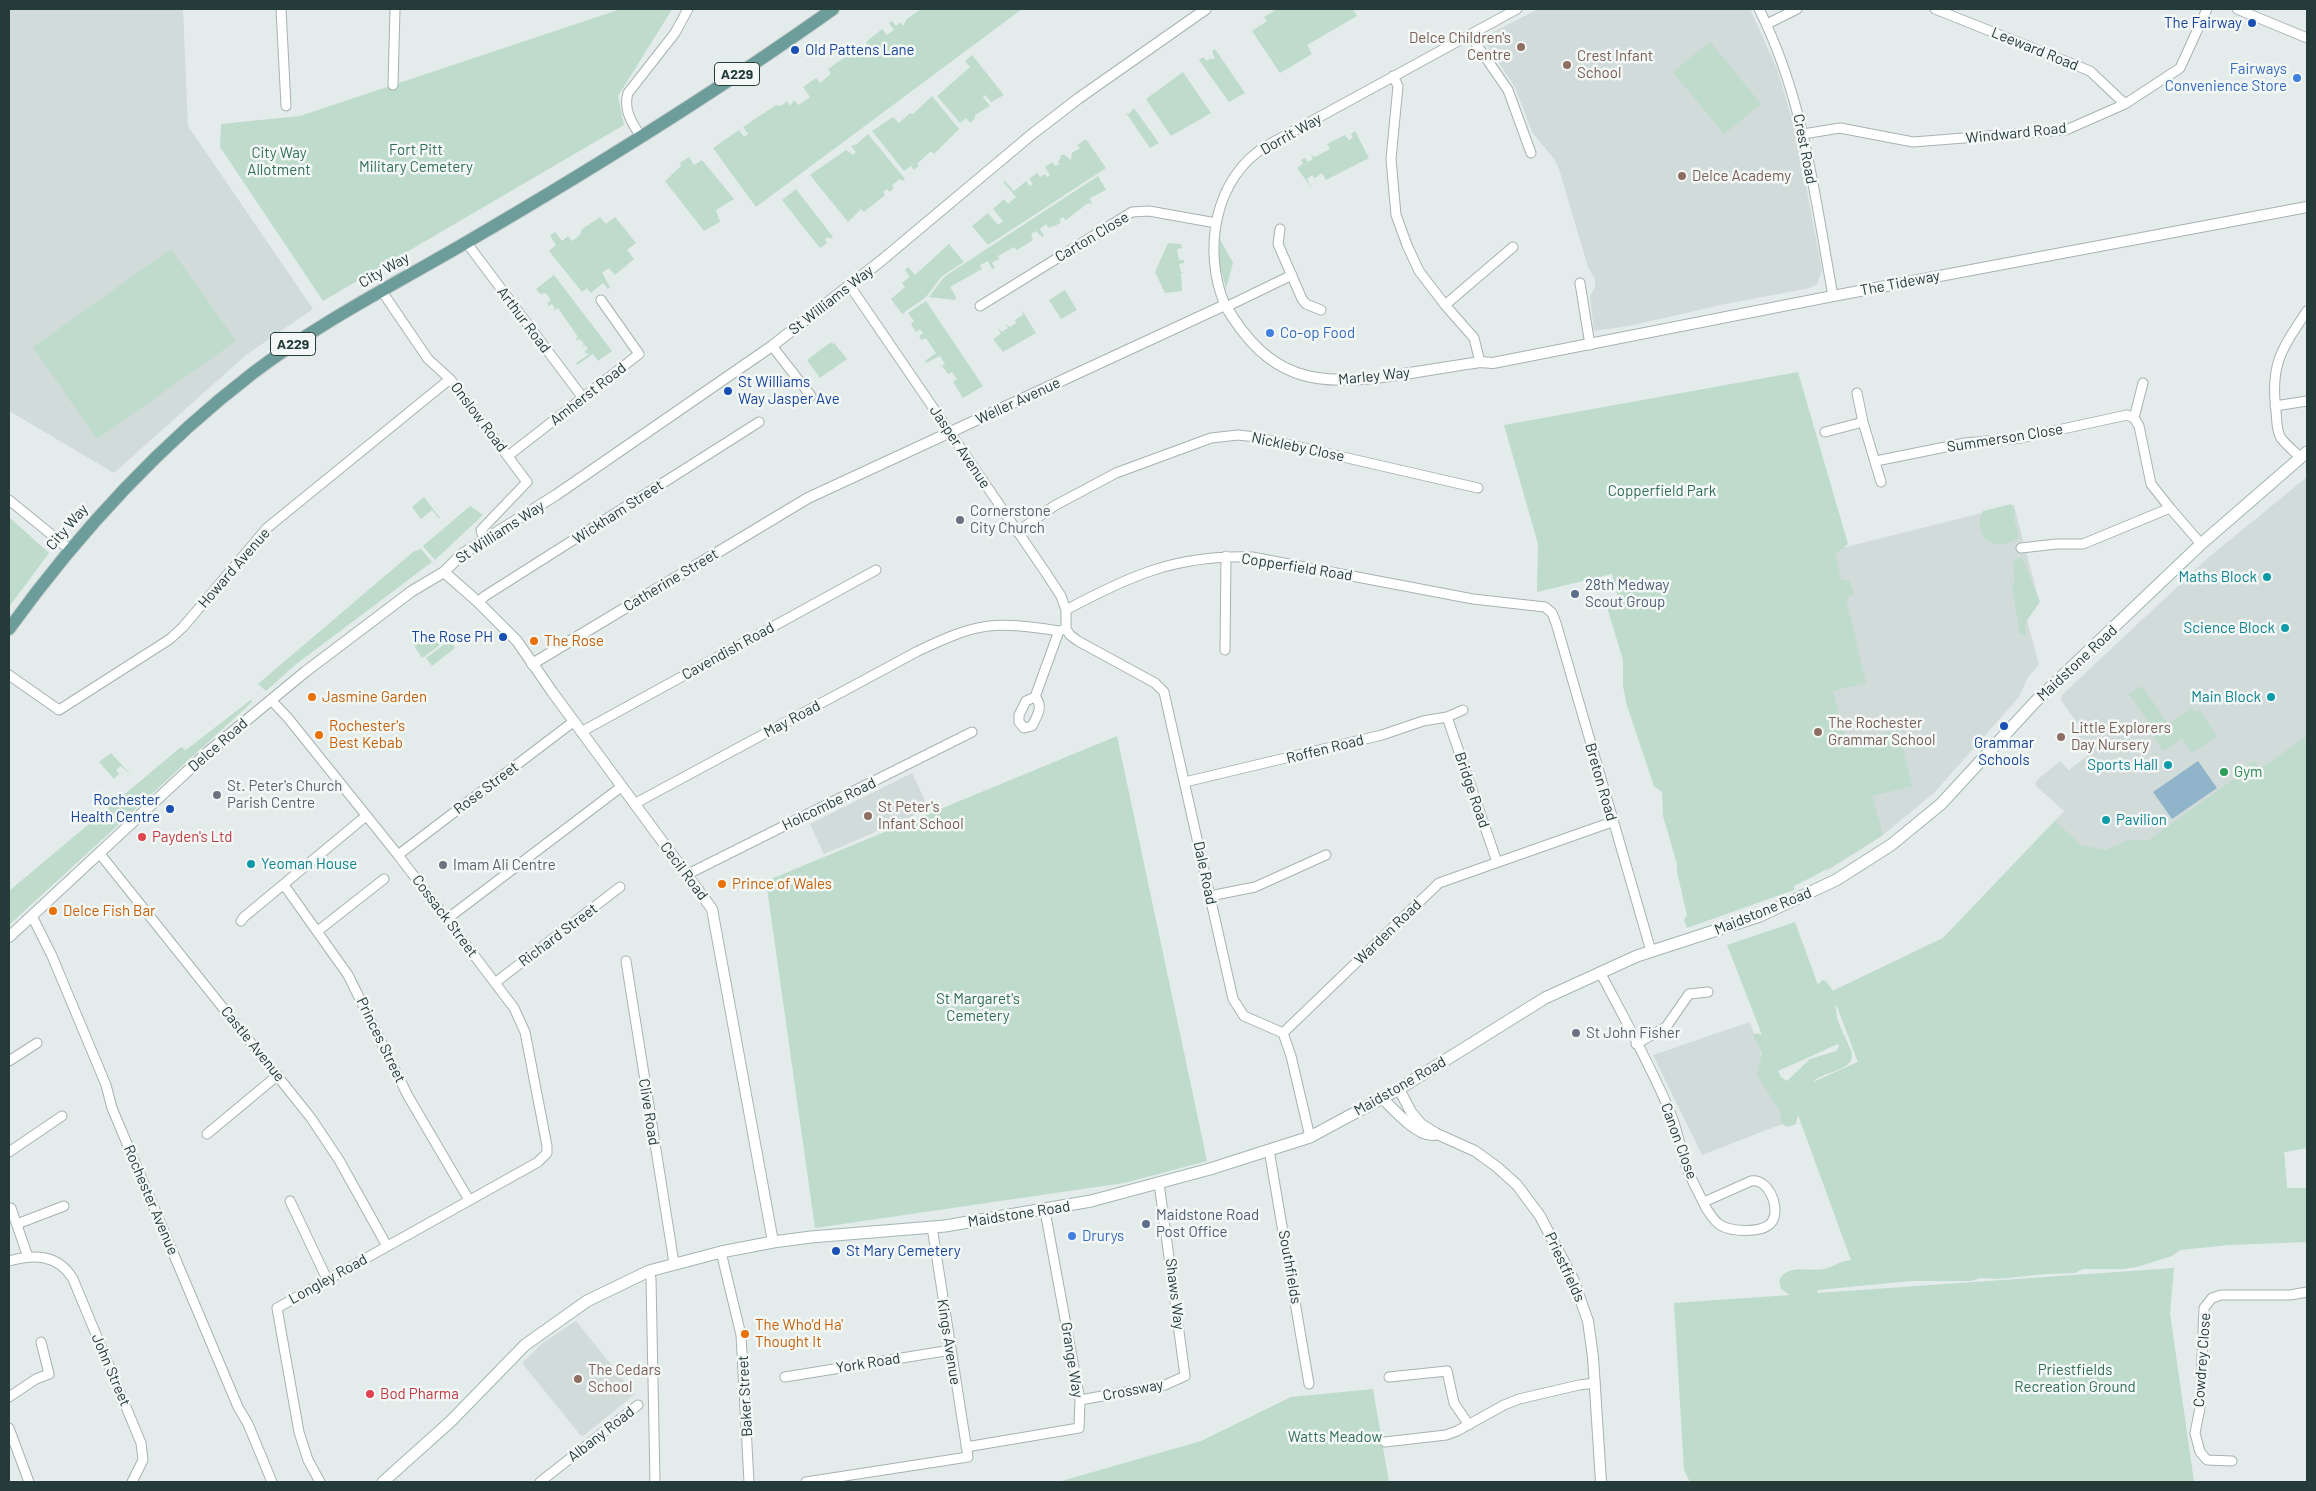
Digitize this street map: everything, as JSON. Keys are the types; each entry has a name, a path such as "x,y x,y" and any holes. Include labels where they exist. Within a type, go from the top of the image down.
{"main road":[{"name":"City Way","path":"9,629 69,549 140,472 221,398 282,352 381,290 466,242 641,137 833,9"},
{"name":"Maidstone Road","path":"384,1482 451,1421 525,1345 587,1301 648,1271 721,1252 811,1236 932,1227 1091,1202 1310,1138 1400,1090 1545,998 1651,951 1760,916 1829,883 1891,844 1954,792 2029,708 2201,544 2304,455"}],"street":[{"path":"281,9 286,106"},
{"path":"393,85 395,9"},
{"path":"641,137 628,114 626,100 628,93 675,33 688,9"},
{"name":"St Williams Way","path":"444,572 455,560 556,495 772,346 850,286 1044,125 1206,9"},
{"name":"Dorrit Way","path":"1225,306 1213,259 1216,222 1222,202 1234,179 1259,152 1517,9"},
{"name":"Crest Road","path":"1759,9 1767,24 1794,97 1803,134 1833,296"},
{"path":"1767,24 1798,9"},
{"name":"Leeward Road","path":"1935,9 2090,71 2125,104"},
{"name":"Windward Road","path":"1803,134 1840,128 1913,142 2066,130 2125,104 2180,68 2207,9"},
{"path":"2237,9 2307,38"},
{"path":"1470,35 1508,90 1531,153"},
{"path":"1394,76 1398,86 1392,145 1394,207 1414,262 1445,305 1474,338 1480,362"},
{"name":"The Tideway","path":"1493,363 1833,296 2307,207"},
{"name":"Carton Close","path":"980,306 1132,212 1149,211 1216,222"},
{"path":"1280,229 1278,244 1304,302 1321,310"},
{"name":"Arthur Road","path":"466,242 583,398"},
{"path":"1445,305 1513,247"},
{"path":"1225,306 1292,275"},
{"path":"1580,283 1590,345"},
{"name":"Jasper Avenue","path":"850,286 1061,596 1066,610"},
{"name":"Onslow Road","path":"381,290 428,359 450,378 527,482 482,528 480,534 484,541"},
{"name":"Amherst Road","path":"508,456 639,354 601,300"},
{"name":"Marley Way","path":"1225,306 1242,331 1267,357 1280,366 1310,378 1357,381 1480,362 1493,363"},
{"name":"Weller Avenue","path":"811,496 1225,306"},
{"path":"2304,455 2282,439 2278,432 2275,406 2275,370 2280,354 2307,311"},
{"path":"772,346 811,396"},
{"name":"Howard Avenue","path":"9,675 59,710 170,639 183,627 243,554 268,528 450,378"},
{"path":"2143,383 2134,418 2139,426 2151,484 2201,544"},
{"path":"1857,393 1870,452 1876,461 1881,482"},
{"path":"2275,406 2307,401"},
{"name":"Summerson Close","path":"1876,461 1965,443 2021,438 2127,415 2134,418"},
{"name":"Wickham Street","path":"478,602 484,596 759,422"},
{"path":"1825,432 1863,422"},
{"name":"Nickleby Close","path":"1017,532 1054,506 1116,472 1211,438 1238,435 1478,488"},
{"name":"Catherine Street","path":"532,664 811,496"},
{"path":"9,500 69,549"},
{"path":"2021,548 2056,544 2083,544 2170,508"},
{"path":"1225,650 1226,556"},
{"name":"Copperfield Road","path":"1066,610 1143,572 1194,559 1226,556 1252,557 1472,599 1540,606 1552,613"},
{"name":"Cavendish Road","path":"581,732 876,570"},
{"name":"Cecil Road","path":"444,572 515,638 573,722 708,903 715,920 773,1242"},
{"name":"Delce Road","path":"9,937 208,752 271,700 398,601 444,572"},
{"path":"1035,697 1063,630 1066,610"},
{"name":"Breton Road","path":"1552,613 1651,951"},
{"name":"May Road","path":"634,804 918,651 951,636 974,627 1000,624 1063,630"},
{"name":"Dale Road","path":"1063,630 1078,641 1160,686 1166,698 1234,1003 1246,1018 1283,1033"},
{"name":"Cossack Street","path":"271,700 288,718 398,855 514,1008 524,1029 547,1146 546,1155 538,1162"},
{"name":"Roffen Road","path":"1185,782 1375,736 1423,721 1447,717 1463,710"},
{"name":"Bridge Road","path":"1447,717 1498,862"},
{"name":"Rose Street","path":"398,855 573,722"},
{"name":"Holcombe Road","path":"686,875 972,732"},
{"path":"447,919 621,787"},
{"path":"241,921 366,816"},
{"name":"Warden Road","path":"1283,1033 1439,883 1612,822"},
{"name":"Castle Avenue","path":"100,854 278,1075 332,1148 387,1246"},
{"path":"1210,896 1255,887 1326,855"},
{"path":"319,930 384,879"},
{"name":"Princes Street","path":"284,885 319,930 348,975 408,1096 468,1200"},
{"name":"Richard Street","path":"496,982 620,887"},
{"name":"Rochester Avenue","path":"32,916 52,956 106,1086 113,1110 238,1407 248,1424 272,1482"},
{"name":"Clive Road","path":"626,961 674,1264"},
{"name":"Canon Close","path":"1600,972 1670,1112 1686,1165 1704,1202 1716,1222 1727,1228 1762,1229 1770,1225 1774,1218 1774,1207 1768,1189 1764,1183 1757,1180 1704,1202"},
{"path":"1636,1044 1664,1028 1690,994 1708,992"},
{"path":"1283,1033 1291,1056 1310,1138"},
{"path":"9,1061 37,1044"},
{"path":"207,1134 278,1075"},
{"name":"Priestfields","path":"1400,1090 1416,1119 1438,1134 1465,1145 1493,1163 1513,1181 1534,1206 1581,1296 1588,1321 1595,1383 1601,1482"},
{"name":"Priestfields","path":"1383,1099 1416,1129 1430,1136 1438,1134"},
{"path":"9,1152 62,1116"},
{"name":"Southfields","path":"1269,1150 1309,1384"},
{"name":"Longley Road","path":"320,1482 308,1460 299,1432 277,1308 538,1162"},
{"name":"Shaws Way","path":"1159,1183 1185,1376"},
{"path":"290,1201 327,1280"},
{"path":"17,1224 64,1206"},
{"path":"9,1261 28,1257 11,1208"},
{"name":"Grange Way","path":"966,1447 1079,1428 1080,1400 1045,1210"},
{"name":"Kings Avenue","path":"806,1482 968,1457 932,1227"},
{"name":"Baker Street","path":"721,1252 742,1335 749,1482"},
{"name":"John Street","path":"28,1257 44,1256 58,1262 68,1271 76,1285 141,1443 143,1460 132,1482"},
{"path":"648,1271 651,1279 654,1482"},
{"name":"Cowdrey Close","path":"2232,1461 2206,1460 2200,1452 2196,1438 2200,1408 2204,1308 2212,1298 2221,1295 2290,1295 2307,1292"},
{"path":"9,1397 36,1379 49,1374 41,1342"},
{"name":"York Road","path":"785,1377 950,1350"},
{"path":"1388,1377 1447,1371 1454,1402 1469,1425"},
{"name":"Crossway","path":"1080,1400 1165,1385 1185,1376"},
{"path":"1385,1442 1433,1438 1457,1431 1504,1405 1520,1399 1578,1385 1595,1383"},
{"name":"Albany Road","path":"540,1482 638,1405"},
{"path":"9,1428 29,1482"}],"shaded area":[{"path":"9,9 183,9 188,126 313,309 246,355 114,473 9,411"},
{"name":"Delce Academy","path":"1538,9 1750,9 1777,69 1796,132 1822,271 1817,284 1810,288 1721,305 1629,326 1594,331 1590,296 1595,287 1595,279 1588,267 1559,169 1554,159 1532,132 1515,87 1482,38"},
{"path":"2307,477 2307,1148 2284,1152 2287,1188 1790,1093 1858,1062 1832,991 1943,938 2064,811 2035,785 2037,780 2060,761 2069,770 2087,756 2072,731 2079,726 2061,700 2062,695 2209,557"},
{"path":"2014,505 2038,597 2025,612 2039,665 2028,677 2019,697 1934,793 1883,835 1827,871 1834,550"},
{"name":"St Peter's Infant School","path":"912,773 929,809 824,854 810,824"},
{"path":"1750,1022 1785,1123 1702,1155 1653,1055"},
{"name":"The Cedars School","path":"576,1321 635,1394 582,1437 522,1363 544,1342"}],"green space":[{"name":"Fort Pitt Military Cemetery","path":"621,9 670,9 671,11 618,96 624,125 323,301 220,147 221,124 300,116"},
{"path":"921,9 1022,9 756,207 713,148 739,130 744,137 748,134 743,127 776,105 781,106 787,101 790,106 794,100 799,105 810,97 803,87 816,78 820,83 831,74 828,69 847,56 849,58 854,54 852,51 854,49 859,54 869,47 866,42 882,29 887,35 894,30 889,23 892,21 896,26 901,22 903,26 907,19"},
{"path":"1277,9 1353,9 1357,16 1307,45 1312,54 1280,73 1252,31 1259,26 1256,23 1260,26 1267,21 1264,17"},
{"path":"1710,42 1761,104 1724,134 1673,72"},
{"path":"1215,49 1245,93 1229,102 1199,60 1203,57 1207,61 1210,59 1208,54 1211,59 1215,59 1212,51"},
{"path":"972,55 1004,95 991,102 985,95 983,97 990,106 975,115 975,118 970,123 966,118 960,123 937,96 970,67 965,61"},
{"path":"1183,72 1211,113 1171,136 1146,99"},
{"path":"932,96 959,129 934,154 931,151 917,164 919,166 914,170 911,166 904,171 872,131 893,117 899,123 910,113 913,114"},
{"path":"1134,108 1159,143 1150,148 1126,113 1129,114"},
{"path":"1355,131 1369,158 1326,180 1322,173 1315,178 1312,175 1307,179 1313,190 1297,168 1303,164 1301,160 1305,158 1308,162 1313,159 1311,155 1315,157 1330,149 1327,144 1345,135 1349,140 1353,138 1351,134"},
{"path":"868,134 905,179 903,181 900,179 892,185 894,188 889,192 887,189 883,192 885,195 864,212 861,209 848,222 810,175 846,150 853,155 856,152 851,146 857,144"},
{"path":"1086,139 1106,168 988,245 972,226 988,213 998,225 1003,221 993,209 1004,199 1008,204 1016,197 1004,183 1004,180 1014,191 1026,181 1030,186 1033,184 1029,179 1037,173 1040,177 1045,174 1047,177 1050,175 1045,167 1052,162 1055,166 1059,164 1060,155 1065,155 1071,160 1072,153 1080,148 1077,145"},
{"path":"689,157 694,165 702,160 734,199 716,210 720,222 704,231 665,181 681,166 680,163"},
{"path":"1098,176 1106,190 1090,198 1092,204 1088,203 1066,220 1063,217 1059,220 1061,223 1049,228 1046,224 1040,229 1044,236 1042,237 1036,231 1031,234 1033,240 1017,250 1014,247 998,256 999,259 992,263 995,268 992,269 988,261 980,265 982,269 950,287 956,297 955,300 929,297 944,277"},
{"path":"796,189 833,237 831,239 828,237 825,240 827,243 820,248 782,200"},
{"path":"600,217 606,224 615,217 636,243 627,250 634,259 615,275 609,268 602,273 610,287 608,289 603,283 591,293 587,288 582,292 549,251 556,245 550,236 555,232 562,241 568,236 572,241 580,235 582,229"},
{"path":"1220,239 1233,263 1226,289 1218,259"},
{"path":"1168,243 1181,244 1182,248 1177,249 1179,260 1184,260 1184,263 1179,264 1181,272 1185,273 1181,273 1182,291 1165,293 1155,272"},
{"path":"949,244 964,262 942,276 926,297 902,314 891,299 905,287 902,283 910,277 905,270 908,267 915,275"},
{"path":"171,249 236,341 97,439 33,347"},
{"path":"554,275 612,351 598,361 593,354 577,365 576,363 589,354 584,352 588,349 585,345 581,348 584,344 580,339 575,341 578,337 558,308 553,311 555,308 552,304 549,306 547,303 551,300 546,293 540,294 536,289"},
{"path":"1065,290 1077,310 1061,319 1049,300"},
{"path":"926,301 983,386 963,398 953,382 957,379 952,372 948,374 942,366 945,364 940,356 926,363 925,361 936,353 926,338 921,340 919,336 923,333 920,329 916,332 911,324 914,321 908,313"},
{"path":"1022,310 1036,333 1003,352 993,339 1001,334 998,328 1002,332 1008,328 1006,324 1010,327 1016,323 1015,320 1023,315"},
{"path":"831,342 847,359 820,378 807,360"},
{"name":"Copperfield Park","path":"1798,372 1848,544 1835,555 1841,580 1850,581 1854,594 1846,599 1866,683 1833,691 1846,742 1899,730 1912,786 1872,796 1883,835 1850,856 1794,886 1794,890 1687,928 1684,920 1687,915 1677,872 1677,864 1663,816 1662,792 1654,786 1627,706 1623,686 1623,660 1607,607 1609,599 1618,598 1612,574 1537,592 1538,544 1504,425"},
{"path":"424,497 439,519 432,510 421,519 412,507"},
{"path":"2011,504 2015,511 2014,519 2019,537 2002,544 1994,544 1988,541 1980,529 1983,511"},
{"path":"470,506 483,515 435,560 423,546"},
{"path":"9,517 49,553 9,607"},
{"path":"421,549 432,562 295,665 266,691 258,684 413,552"},
{"path":"2022,557 2040,602 2025,623 2026,635 2020,633 2012,587 2015,581 2013,563"},
{"path":"430,631 440,645 422,658 412,643 415,646 420,642 418,639"},
{"path":"450,640 455,648 432,666 426,658"},
{"path":"2142,686 2168,724 2192,708 2195,712 2199,710 2217,736 2192,753 2182,738 2163,751 2150,731 2153,728 2129,694"},
{"path":"253,698 252,702 9,925 9,891 181,747 186,750"},
{"name":"St Margaret's Cemetery","path":"1117,736 1207,1161 1124,1183 815,1228 766,881"},
{"name":"Priestfields Recreation Ground","path":"2307,736 2307,1148 2284,1152 2287,1188 2307,1188 2307,1242 2229,1245 2180,1250 2172,1256 2137,1267 2123,1269 2083,1269 2074,1273 1998,1279 1981,1278 1971,1281 1911,1281 1818,1290 1817,1293 2174,1268 2170,1313 2194,1482 1690,1482 1684,1470 1674,1303 1790,1295 1781,1289 1779,1280 1788,1272 1799,1269 1824,1269 1851,1260 1798,1115 1796,1124 1788,1127 1782,1124 1780,1111 1757,1075 1762,1054 1753,1035 1757,1033 1762,1035 1727,945 1795,922 1818,985 1822,980 1826,981 1833,991 1943,938 2055,821 2081,845 2105,850 2128,840 2149,840 2245,771 2244,768 2254,761 2260,769","holes":["1836,1004 1858,1062 1813,1082 1846,1066 1852,1056 1838,1021","1838,1044 1839,1046 1836,1051 1810,1059 1787,1081 1781,1077 1778,1071"]},
{"path":"111,753 133,777 121,766 116,770 119,774 114,779 99,762"},
{"name":"Watts Meadow","path":"1373,1389 1389,1482 1058,1482 1201,1441 1291,1397"}],"water":[{"path":"2198,761 2217,788 2172,819 2153,792"}],"place":[{"name":"The Fairway","path":"2252,23"},
{"name":"Delce Children's Centre","path":"1521,47"},
{"name":"Old Pattens Lane","path":"795,50"},
{"name":"Crest Infant School","path":"1567,65"},
{"name":"Fairways Convenience Store","path":"2297,78"},
{"name":"Delce Academy","path":"1682,176"},
{"name":"Co-op Food","path":"1270,333"},
{"name":"St Williams Way Jasper Ave","path":"728,391"},
{"name":"Cornerstone City Church","path":"960,520"},
{"name":"Maths Block","path":"2267,577"},
{"name":"28th Medway Scout Group","path":"1575,594"},
{"name":"Science Block","path":"2285,628"},
{"name":"The Rose PH","path":"503,637"},
{"name":"The Rose","path":"534,641"},
{"name":"Jasmine Garden","path":"312,697"},
{"name":"Main Block","path":"2271,697"},
{"name":"Grammar Schools","path":"2004,726"},
{"name":"The Rochester Grammar School","path":"1818,732"},
{"name":"Rochester's Best Kebab","path":"319,735"},
{"name":"Little Explorers Day Nursery","path":"2061,737"},
{"name":"Sports Hall","path":"2168,765"},
{"name":"Gym","path":"2224,772"},
{"name":"St. Peter's Church Parish Centre","path":"217,795"},
{"name":"Rochester Health Centre","path":"170,809"},
{"name":"St Peter's Infant School","path":"868,816"},
{"name":"Pavilion","path":"2106,820"},
{"name":"Payden's Ltd","path":"142,837"},
{"name":"Yeoman House","path":"251,864"},
{"name":"Imam Ali Centre","path":"443,865"},
{"name":"Prince of Wales","path":"722,884"},
{"name":"Delce Fish Bar","path":"53,911"},
{"name":"St John Fisher","path":"1576,1033"},
{"name":"Maidstone Road Post Office","path":"1146,1224"},
{"name":"Drurys","path":"1072,1236"},
{"name":"St Mary Cemetery","path":"836,1251"},
{"name":"The Who'd Ha' Thought It","path":"745,1334"},
{"name":"The Cedars School","path":"578,1379"},
{"name":"Bod Pharma","path":"370,1394"}],"park label":[{"name":"City Way Allotment","path":"279,162"}]}
